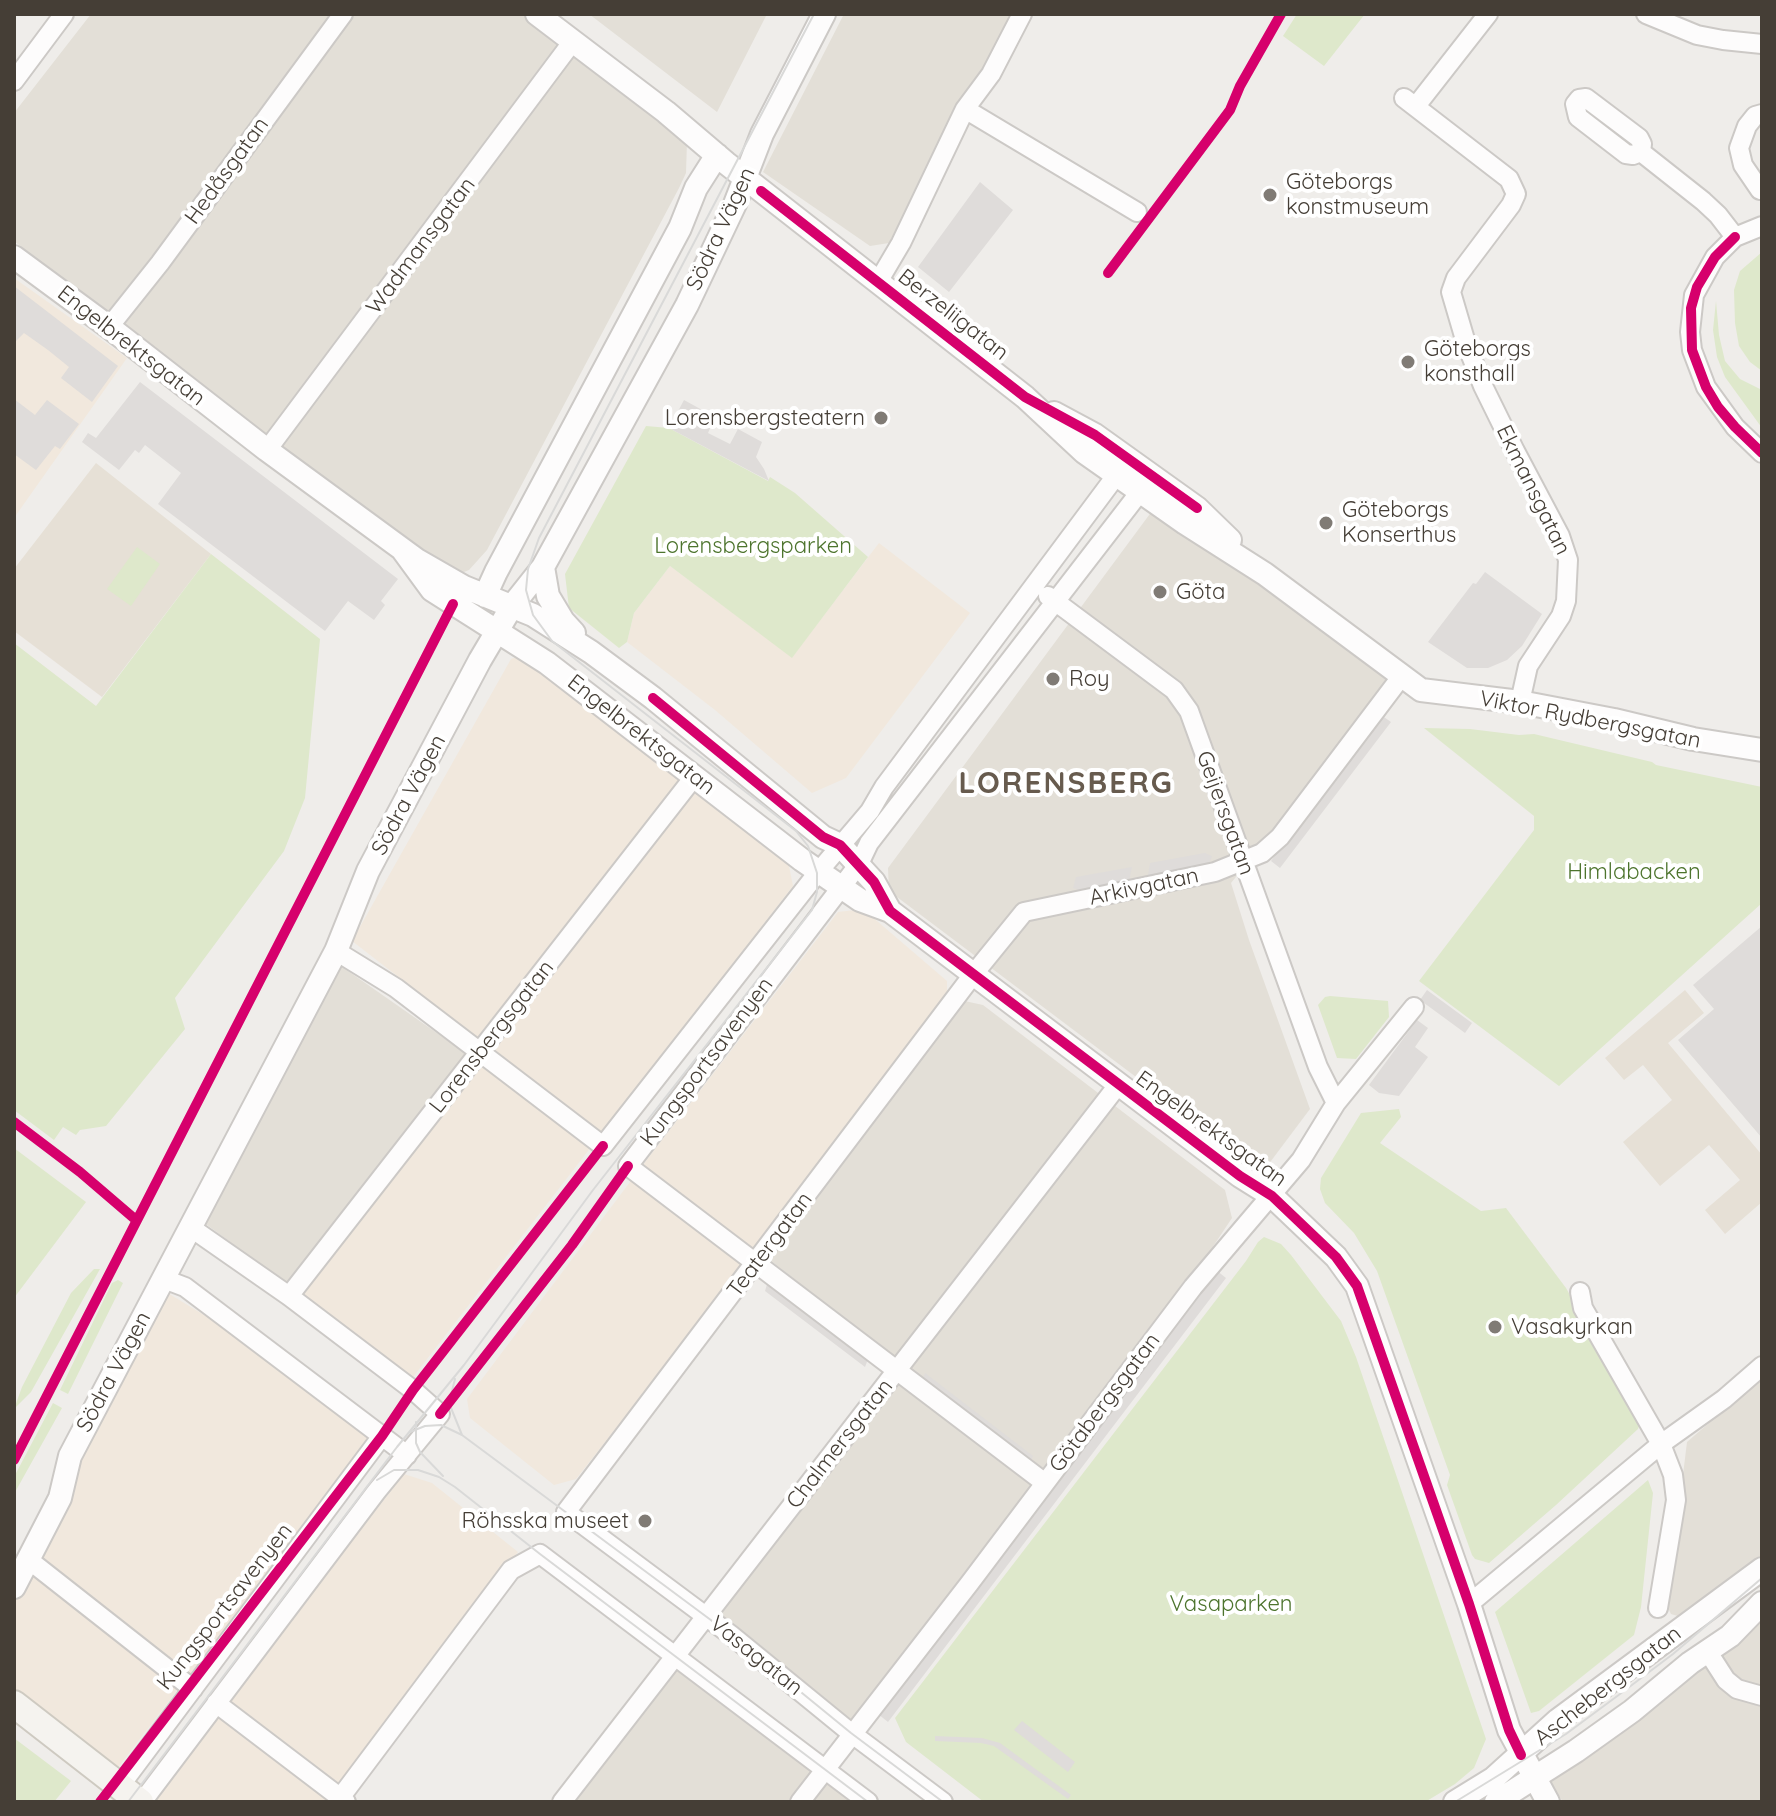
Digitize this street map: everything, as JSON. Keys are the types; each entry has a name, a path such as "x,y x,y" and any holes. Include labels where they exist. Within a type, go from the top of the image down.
{"main road":[{"path":"14,1704 134,1797"}],"street":[{"path":"14,81 64,14"},
{"name":"Hedåsgatan","path":"109,327 160,263 343,14"},
{"name":"Berzeliigatan","path":"537,14 666,112 1025,397 1095,435 1122,467"},
{"name":"Södra Vägen","path":"14,1587 60,1498 70,1456 336,951 368,871 498,630 512,606 543,567 687,305 762,134 824,14"},
{"path":"878,282 901,243 965,109 991,74 1022,14"},
{"name":"Ekmansgatan","path":"1488,14 1410,102 1509,179 1516,194 1456,278 1451,297 1466,343 1515,451 1560,536 1568,560 1566,601 1561,616 1528,666 1520,702"},
{"path":"1646,14 1697,35 1762,44"},
{"name":"Wadmansgatan","path":"267,450 573,41"},
{"path":"965,109 1137,212"},
{"path":"1761,192 1743,165 1739,148 1750,121 1762,114"},
{"path":"1641,152 1711,208 1735,237"},
{"name":"Södra Vägen","path":"485,596 680,228 696,188 717,155"},
{"path":"1762,226 1735,237 1715,257 1697,287 1691,308 1692,350 1706,387 1718,407 1762,453"},
{"name":"Engelbrektsgatan","path":"14,257 402,549 452,580 533,615 591,652 823,837 840,845 874,882 890,911"},
{"name":"Viktor Rydbergsgatan","path":"1122,467 1150,487 1197,508 1265,574 1421,690 1520,702 1693,739 1762,750"},
{"name":"Kungsportsavenyen","path":"480,1052 603,1146 819,871 870,811 884,787 1122,467"},
{"name":"Kungsportsavenyen","path":"757,1263 628,1166 842,887 859,864 869,843 1056,602 1150,487"},
{"name":"Engelbrektsgatan","path":"402,549 432,590 547,663 860,900 890,911 1118,1085 1240,1176 1272,1196 1336,1257 1357,1286 1469,1604 1509,1730 1548,1802"},
{"name":"Engelbrektsgatan","path":"543,567 545,588 558,614 591,652"},
{"name":"Geijersgatan","path":"1034,584 1174,690 1189,711 1318,1067 1336,1103"},
{"name":"Arkivgatan","path":"972,976 1024,912 1215,872 1262,853 1280,837 1401,677"},
{"name":"Lorensbergsgatan","path":"289,1296 694,777"},
{"path":"336,951 396,988 480,1052"},
{"name":"Teatergatan","path":"566,1512 972,976"},
{"name":"Götabergsgatan","path":"800,1802 1202,1276 1301,1160 1336,1103 1414,1007"},
{"name":"Chalmersgatan","path":"562,1802 1118,1085"},
{"path":"134,1797 216,1703 440,1414 289,1296 190,1227"},
{"path":"757,1263 1045,1483"},
{"path":"164,1279 185,1287 407,1455"},
{"path":"1580,1292 1583,1308 1669,1460 1676,1500 1658,1608"},
{"path":"1469,1604 1661,1444 1724,1399 1762,1366"},
{"name":"Kungsportsavenyen","path":"134,1797 193,1689 382,1436"},
{"name":"Vasagatan","path":"566,1512 707,1617 851,1733 943,1802"},
{"path":"216,1703 341,1801 511,1570 540,1554 868,1802"},
{"path":"29,1560 193,1689"},
{"name":"Aschebergsgatan","path":"1455,1802 1494,1778 1558,1720 1762,1569"},
{"name":"Aschebergsgatan","path":"1496,1802 1632,1711 1690,1663 1730,1636 1762,1603"},
{"path":"1708,1652 1726,1680 1737,1689 1762,1696"}],"shaded area":[{"path":"91,14 522,14 687,141 686,173 679,188 487,550 469,570 459,574 448,571 260,435 14,241 14,113"},
{"path":"589,14 767,14 717,112"},
{"path":"844,14 1013,14 889,243 870,246 763,172"},
{"path":"980,182 1013,210 949,292 918,267"},
{"path":"14,278 127,358 14,518"},
{"path":"14,286 118,366 92,402 61,378 69,367 48,350 24,333 14,343"},
{"path":"140,382 398,579 381,601 385,605 374,620 348,601 325,631 158,504 181,473 145,445 139,453 135,450 119,470 82,442 88,433 96,438"},
{"path":"14,399 35,415 47,400 79,424 60,449 55,446 36,470 14,454"},
{"path":"684,400 715,417 708,433 730,444 738,429 762,442 756,457 769,481 669,428"},
{"path":"96,463 211,554 102,697 14,631 14,569"},
{"path":"1155,507 1392,681 1380,701 1231,883 1310,1109 1265,1169 1233,1150 889,891 888,868"},
{"path":"879,543 970,613 846,778 812,793 715,710 627,642 634,613 670,566 792,657"},
{"path":"1485,572 1542,614 1522,646 1507,660 1488,668 1467,668 1428,642"},
{"path":"522,655 787,856 793,886 410,1381 298,1299 489,1047 352,941 511,659"},
{"path":"1381,715 1391,722 1280,868 1271,861"},
{"path":"1205,853 1212,856 1208,867 1154,877 1148,875 1150,863"},
{"path":"1132,867 1129,881 1079,890 1073,888 1076,877"},
{"path":"863,909 947,981 947,998 756,1251 576,1479 554,1485 470,1418 467,1399 838,912"},
{"path":"1762,926 1762,1138 1678,1040 1714,1009 1693,985"},
{"path":"338,964 467,1054 288,1285 203,1222"},
{"path":"1427,990 1472,1023 1465,1033 1420,1000"},
{"path":"1685,990 1704,1013 1668,1043 1762,1155 1762,1202 1725,1234 1705,1210 1740,1180 1709,1145 1660,1186 1623,1142 1672,1100 1643,1065 1624,1080 1605,1058"},
{"path":"960,1000 983,1005 1225,1190 1232,1218 1208,1254 852,1722 717,1617 905,1367 770,1260"},
{"path":"1417,1020 1428,1028 1415,1047 1428,1057 1399,1096 1379,1093 1369,1085"},
{"path":"1216,1270 1226,1278 888,1722 878,1714"},
{"path":"769,1278 870,1354 865,1367 765,1291"},
{"path":"166,1292 275,1358 372,1436 113,1774 14,1696 14,1594"},
{"path":"925,1373 1033,1456 1027,1468 920,1385"},
{"path":"1762,1377 1762,1561 1681,1617 1671,1614 1667,1606 1687,1442"},
{"path":"404,1474 432,1483 518,1552 332,1802 154,1802 165,1781"},
{"path":"1762,1614 1762,1802 1563,1802 1548,1779"},
{"path":"676,1667 856,1802 570,1802"},
{"path":"1022,1721 1075,1762 1068,1772 1014,1730"},
{"path":"935,1736 982,1738 1000,1743 1071,1795 1068,1799 994,1746 935,1741"}],"green space":[{"path":"1297,14 1365,14 1324,66 1283,36"},
{"path":"1762,252 1762,371 1750,362 1739,346 1734,290 1740,271"},
{"path":"1716,301 1725,361 1740,379 1762,390 1762,428 1725,377 1717,357 1713,330"},
{"name":"Lorensbergsparken","path":"646,426 669,428 768,481 770,477 795,493 868,557 792,658 670,566 634,613 627,642 619,648 569,608 565,574"},
{"path":"137,547 160,564 131,606 107,589"},
{"path":"211,554 320,639 305,798 284,851 175,998 185,1029 106,1126 80,1130 76,1135 63,1127 54,1140 14,1110 14,643 96,706"},
{"name":"Himlabacken","path":"1424,728 1534,734 1656,765 1762,787 1762,903 1559,1086 1419,981 1534,830 1534,816"},
{"path":"1330,996 1388,1001 1389,1017 1356,1059 1337,1058 1318,1005"},
{"path":"1399,1109 1401,1117 1380,1143 1481,1211 1506,1208 1566,1288 1641,1421 1638,1429 1489,1563 1472,1555 1447,1485 1450,1475 1377,1271 1354,1233 1325,1203 1320,1189 1321,1178 1361,1113"},
{"path":"14,1148 86,1202 14,1298"},
{"name":"Vasaparken","path":"1264,1237 1281,1244 1291,1255 1341,1321 1356,1357 1486,1739 1474,1768 1425,1802 984,1802 906,1742 895,1718"},
{"path":"94,1269 100,1269 31,1392 14,1409 22,1387 71,1293"},
{"path":"118,1280 123,1283 68,1394 60,1390 112,1283"},
{"path":"53,1403 62,1408 14,1494 14,1477"},
{"path":"1648,1480 1653,1493 1641,1607 1634,1635 1539,1711 1531,1713 1495,1612"},
{"path":"14,1738 71,1781 54,1802 14,1802"}],"tram line":[{"path":"128,1802 397,1447 464,1365 593,1190 812,910 817,892 817,873 808,846 796,831 552,641 533,615 526,590 528,569 539,538 814,14"},
{"path":"455,1379 449,1403 462,1435"},
{"path":"416,1422 416,1443 420,1452 443,1476"},
{"path":"410,1432 425,1426 441,1425 462,1435 731,1635 851,1733 943,1802"},
{"path":"377,1480 394,1470 418,1470 439,1477 455,1487 868,1802"},
{"path":"1455,1802 1566,1734 1673,1654 1762,1578"}],"cycle path":[{"path":"1108,273 1230,110 1240,86 1281,14"},
{"path":"761,191 1025,397 1095,435 1197,508"},
{"path":"1735,237 1715,257 1697,287 1691,308 1692,350 1706,387 1718,407 1762,453"},
{"path":"14,1460 453,604"},
{"path":"653,698 823,837 840,845 874,882 890,911 1240,1176 1272,1196 1336,1257 1357,1286 1469,1604 1509,1730 1521,1755"},
{"path":"14,1122 136,1220"},
{"path":"100,1802 603,1146"},
{"path":"440,1414 572,1245 628,1166"}],"place":[{"name":"Göteborgs konstmuseum","path":"1270,195"},
{"name":"Göteborgs konsthall","path":"1408,362"},
{"name":"Lorensbergsteatern","path":"881,418"},
{"name":"Göteborgs Konserthus","path":"1326,523"},
{"name":"Göta","path":"1160,592"},
{"name":"Roy","path":"1053,679"},
{"name":"Vasakyrkan","path":"1495,1327"},
{"name":"Röhsska museet","path":"645,1521"}],"district":[{"name":"LORENSBERG","path":"1066,784"}]}
